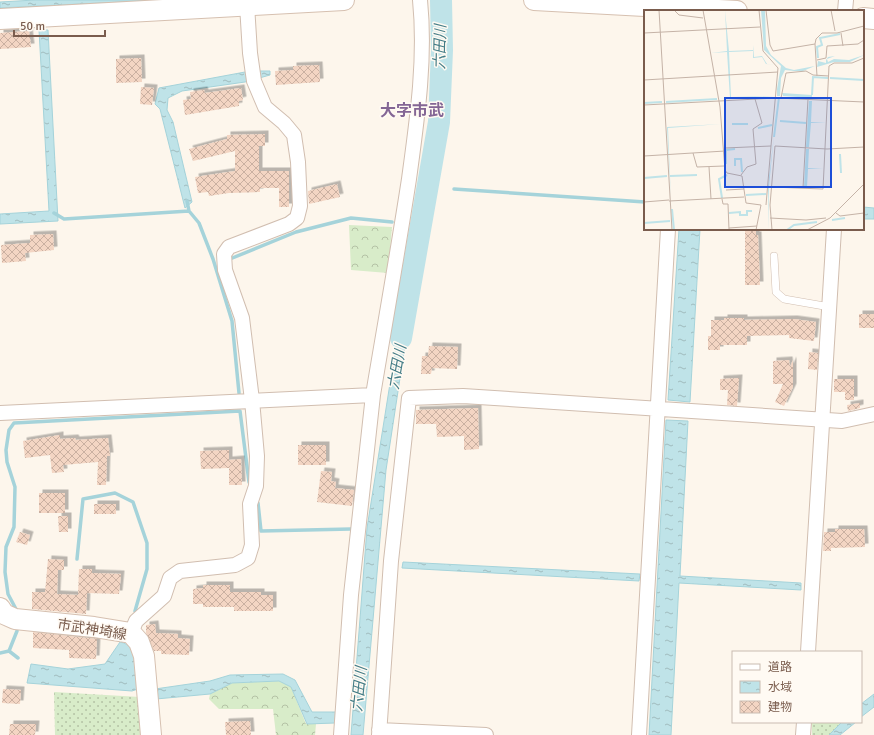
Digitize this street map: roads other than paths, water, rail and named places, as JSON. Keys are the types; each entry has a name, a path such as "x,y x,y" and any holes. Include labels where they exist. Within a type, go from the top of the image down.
{"street":[{"path":"0,19 344,0"},
{"path":"341,735 354,566 373,395 399,245 413,149 420,84 423,25 420,0"},
{"path":"534,0 708,10"},
{"path":"131,633 136,621 164,596 170,578 180,571 235,564 248,558 252,545 250,504 256,486 257,456 252,400 242,318 225,270 224,254 229,246 289,224 297,218 300,206 298,162 294,135 284,123 265,107 253,76 247,5"},
{"path":"864,18 874,19"},
{"path":"639,735 668,230"},
{"path":"808,651 834,230"},
{"path":"0,413 373,395"},
{"path":"486,735 379,732 391,561 409,398 463,396 842,421 874,414"},
{"name":"市武神埼線","path":"0,608 4,614 15,619 94,627 131,633 139,642 144,656 151,735"},
{"path":"803,735 804,723"}],"lane":[{"path":"774,256 776,292 784,299 830,307"}],"water":[{"path":"35,0 159,0 0,8 0,2"},
{"path":"39,30 48,30 58,221 0,224 0,214 49,211"},
{"path":"257,71 270,71 270,75 245,82 182,91 168,98 167,110 173,122 192,202 185,208 160,109 155,104 159,88 245,72 250,74"},
{"path":"864,207 874,208 874,219 864,219"},
{"path":"679,230 700,230 690,402 668,400"},
{"path":"411,306 386,470 363,735 351,735 367,528 402,308"},
{"path":"666,420 688,421 680,576 801,583 801,590 679,583 671,735 649,735"},
{"path":"403,562 640,574 639,581 402,568"},
{"path":"120,642 131,648 134,654 138,675 138,689 132,691 27,683 31,664 68,669 105,664"},
{"path":"283,674 295,680 312,712 336,712 335,723 307,724 291,687 279,681 232,683 210,694 156,699 155,689 210,681 230,675"},
{"path":"874,694 874,707 862,716 862,703"},
{"path":"841,723 855,723 840,735 829,735"}],"waterway":[{"name":"六田川","path":"401,338 439,122 442,50 441,0"},
{"path":"454,189 644,202"},
{"path":"187,201 189,211 199,223 213,259 232,321 239,393"},
{"path":"54,213 64,219 189,211"},
{"path":"230,259 296,232 351,218 392,222"},
{"path":"17,611 8,594 5,572 6,547 14,527 15,487 7,462 6,450 9,430 14,423 240,411 249,482"},
{"path":"77,559 83,499 115,493 133,502 147,543 147,569 135,611"},
{"path":"258,503 261,531 351,529"},
{"path":"0,653 9,651 17,631"},
{"path":"9,651 18,658"}],"district":[{"name":"大字市武","path":"412,110"}]}
